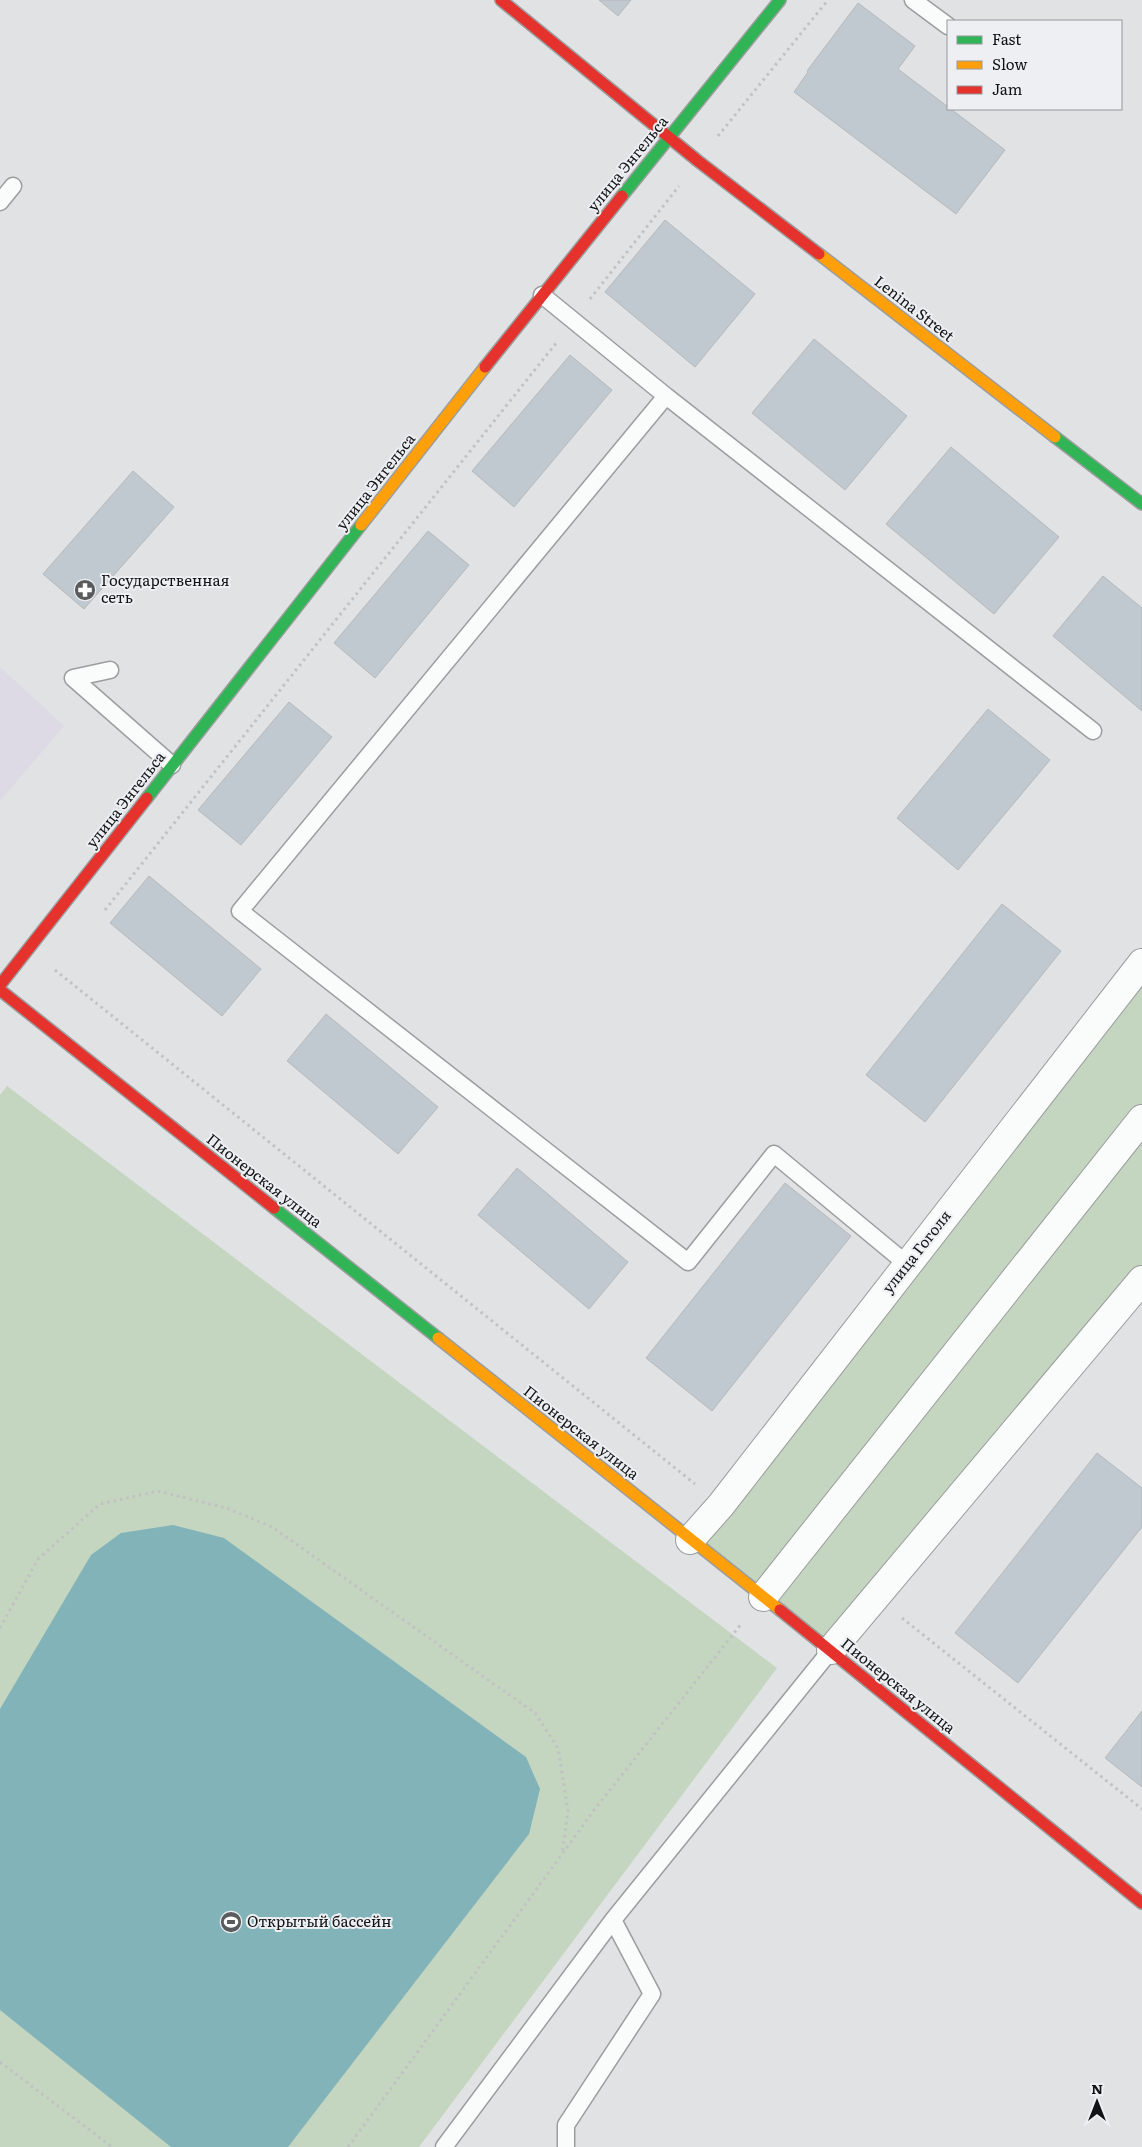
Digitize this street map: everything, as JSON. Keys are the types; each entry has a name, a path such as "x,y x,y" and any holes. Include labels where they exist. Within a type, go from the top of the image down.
{"street":[{"name":"Lenina Street","path":"500,0 698,161 1142,504"},
{"name":"улица Энгельса","path":"0,985 542,295 780,0"},
{"name":"улица Гоголя","path":"690,1540 721,1505 1142,963"},
{"name":"Пионерская улица","path":"0,990 690,1540 831,1650 1142,1903"},
{"path":"763,1597 1142,1119"},
{"path":"831,1650 1142,1280"}],"lane":[{"path":"913,0 947,25"},
{"path":"0,202 13,186"},
{"path":"542,295 666,396 1093,731"},
{"path":"666,396 240,911 688,1262 774,1154 908,1265"},
{"path":"110,670 73,678 172,765"},
{"path":"444,2147 613,1920 831,1650"},
{"path":"566,2147 566,2125 652,1994 613,1920"}],"path":[{"path":"99,917 574,320"},
{"path":"28,949 721,1505"},
{"path":"56,971 62,964"},
{"path":"0,1628 38,1559 100,1504 158,1491 226,1508 272,1527 535,1713 558,1748 568,1811 562,1854"},
{"path":"348,2147 595,1809 763,1597"},
{"path":"876,1597 1142,1809"},
{"path":"0,2062 112,2147"}],"shaded area":[{"path":"0,667 64,726 0,801"}],"green space":[{"path":"1142,963 1142,1280 831,1650 690,1540"},
{"path":"7,1086 777,1668 419,2147 0,2147 0,1095"}],"water":[{"name":"Открытый бассейн","path":"173,1525 224,1538 526,1757 540,1789 529,1834 288,2147 171,2147 0,2010 0,1709 91,1555 121,1533"}],"building":[{"path":"599,0 631,0 618,16"},
{"path":"858,3 915,46 898,69 947,106 947,110 952,110 1005,150 956,214 794,92 807,71"},
{"path":"665,220 755,294 695,367 605,292"},
{"path":"814,339 907,416 845,490 752,413"},
{"path":"570,355 612,390 514,507 472,471"},
{"path":"951,447 1059,537 994,614 886,524"},
{"path":"133,471 174,507 84,609 43,574"},
{"path":"428,531 469,565 375,678 334,643"},
{"path":"1103,576 1142,608 1142,711 1053,636"},
{"path":"289,702 332,737 241,845 198,810"},
{"path":"988,709 1050,760 958,870 897,818"},
{"path":"149,876 261,969 222,1016 110,923"},
{"path":"1002,904 1061,951 925,1122 866,1075"},
{"path":"326,1014 438,1107 398,1154 287,1061"},
{"path":"517,1168 628,1262 589,1309 478,1215"},
{"path":"785,1183 851,1236 712,1411 646,1358"},
{"path":"1097,1453 1142,1488 1142,1527 1018,1683 955,1633"},
{"path":"1142,1711 1142,1787 1105,1758"}],"traffic: fast":[{"path":"622,196 780,0"},
{"path":"1055,437 1142,504"},
{"path":"147,798 361,525"},
{"path":"274,1208 438,1338"}],"traffic: slow":[{"path":"819,254 1055,437"},
{"path":"361,525 485,367"},
{"path":"438,1338 780,1610"}],"traffic: jam":[{"path":"501,0 698,161 819,254"},
{"path":"485,367 622,196"},
{"path":"0,985 147,798"},
{"path":"0,990 274,1208"},
{"path":"780,1610 1142,1903"}],"place":[{"name":"Государственная сеть","path":"85,590"},
{"name":"Открытый бассейн","path":"231,1922"}]}
